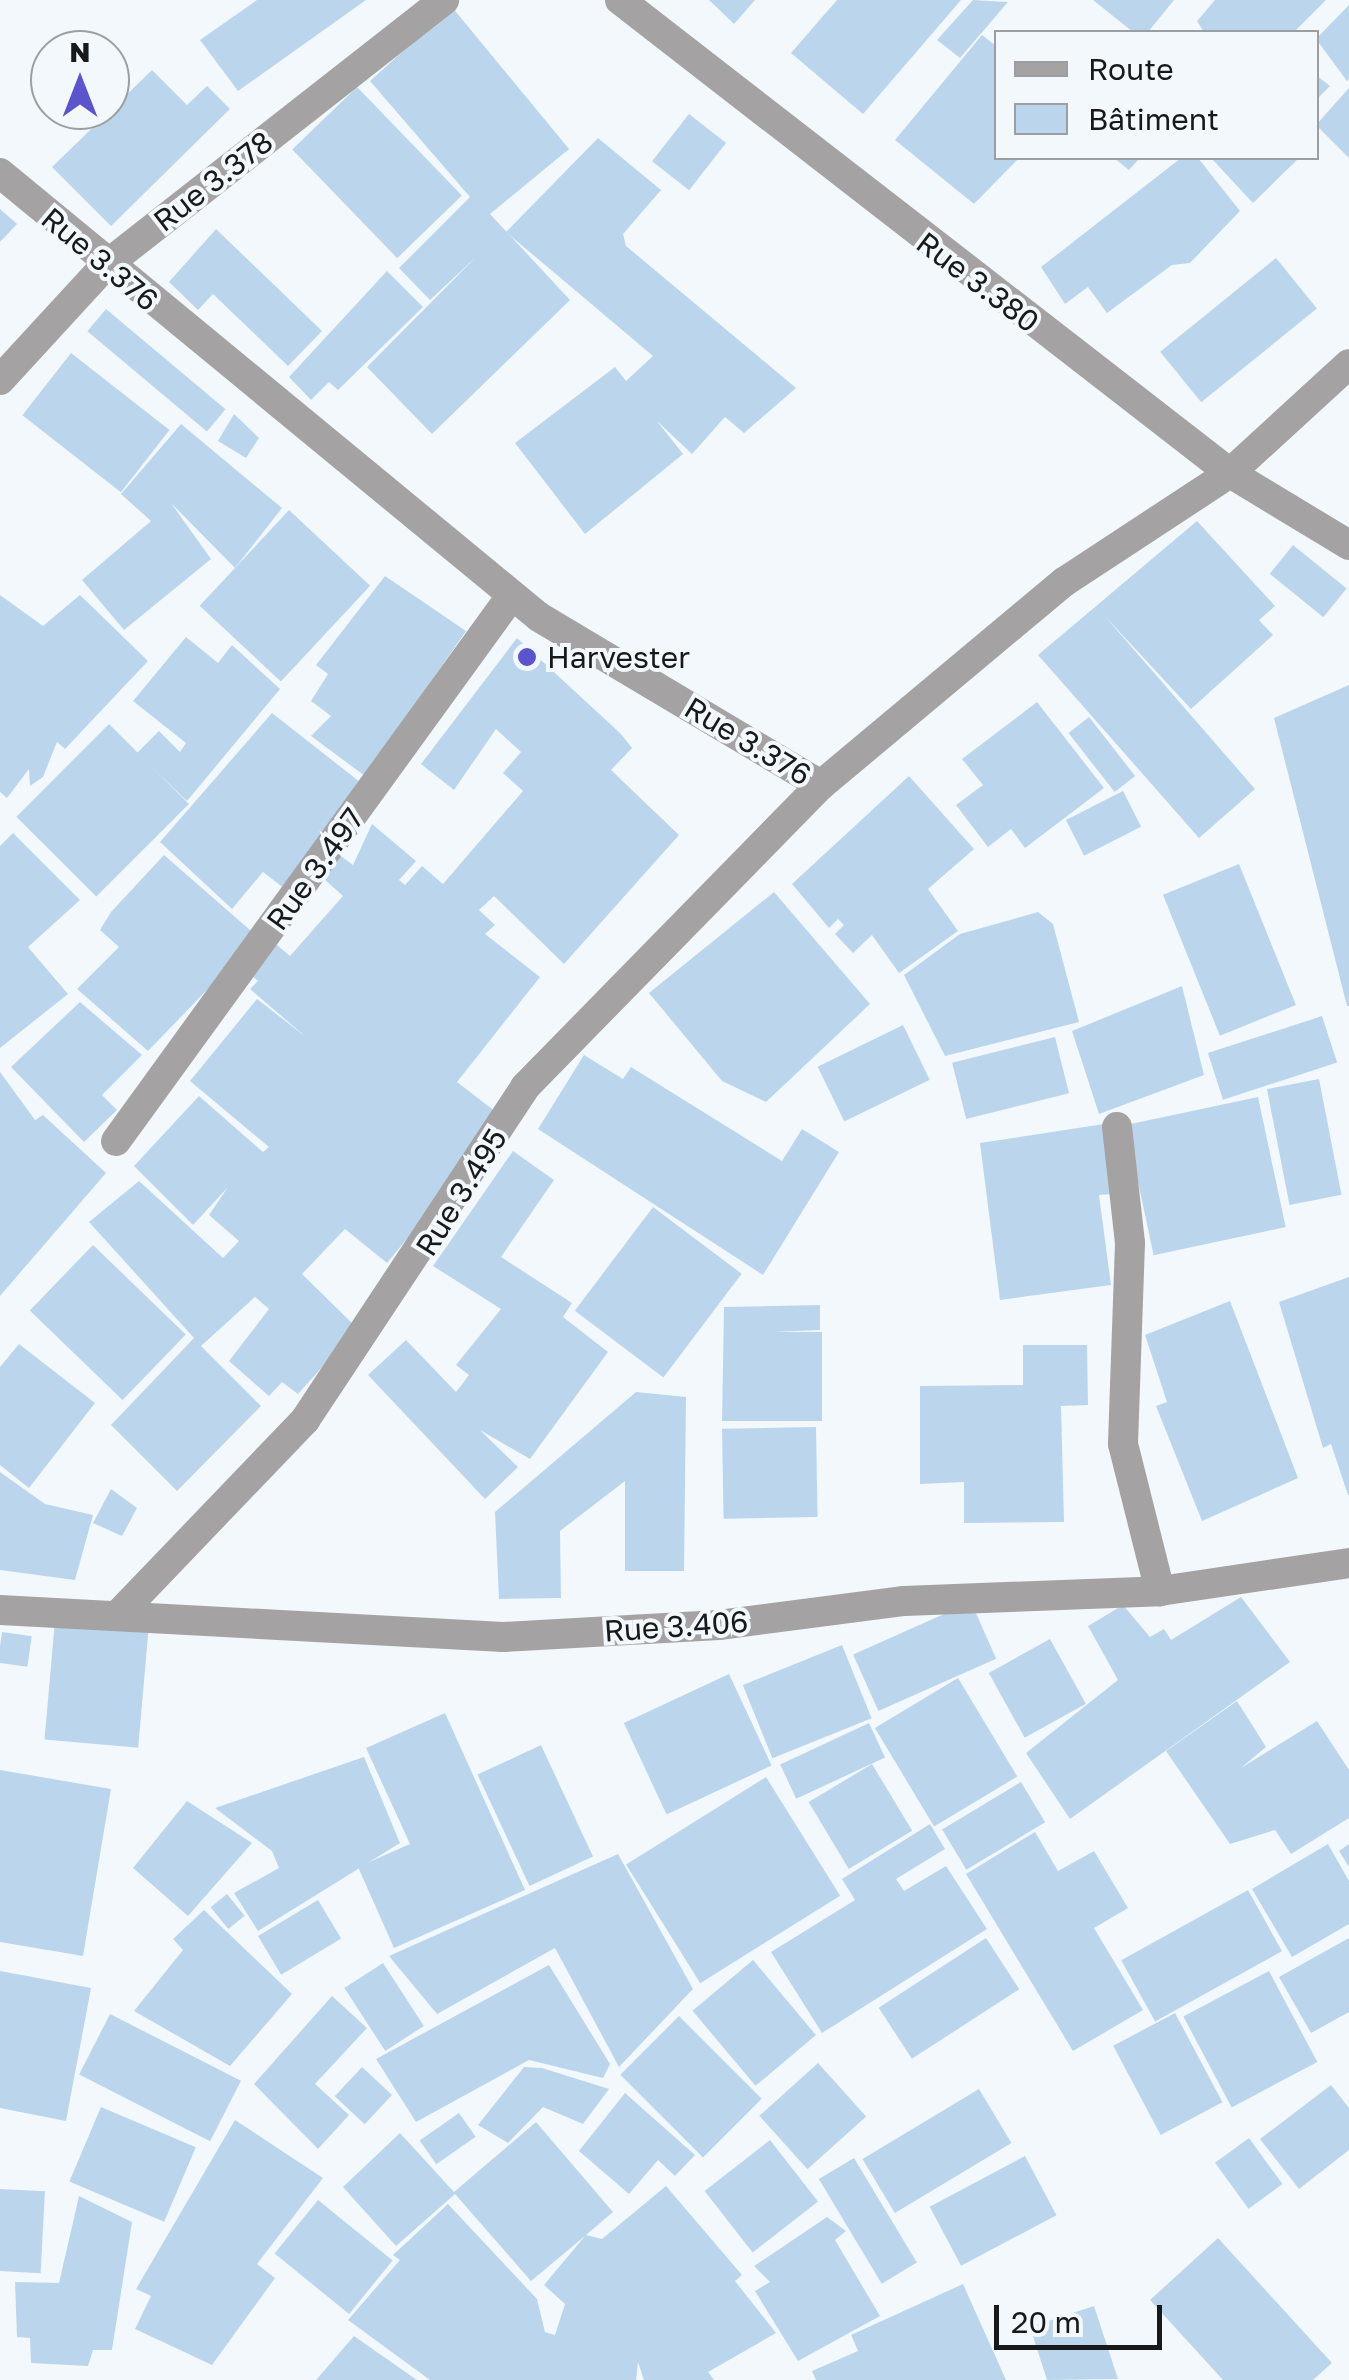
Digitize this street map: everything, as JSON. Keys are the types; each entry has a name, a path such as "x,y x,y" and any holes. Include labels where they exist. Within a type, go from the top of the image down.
{"street":[{"name":"Rue 3.378","path":"0,380 105,266 444,0"},
{"name":"Rue 3.380","path":"620,0 1230,474 1349,545"},
{"name":"Rue 3.376","path":"0,173 105,266 512,596 821,785 1064,582 1230,474 1349,364"},
{"name":"Rue 3.497","path":"116,1141 512,596"},
{"name":"Rue 3.495","path":"119,1614 305,1420 525,1087 821,785"},
{"path":"1117,1126 1130,1243 1123,1444 1160,1591"},
{"name":"Rue 3.406","path":"0,1610 503,1638 719,1626 904,1601 1160,1591 1349,1563"}],"building":[{"path":"257,0 366,0 238,91 200,40"},
{"path":"709,0 755,0 734,24"},
{"path":"837,0 961,0 863,114 791,53"},
{"path":"973,0 1008,2 960,58 937,40"},
{"path":"1093,0 1174,0 1150,30 1130,30"},
{"path":"1215,0 1326,0 1296,30 1203,30 1197,21"},
{"path":"1349,5 1347,81 1319,43 1319,36"},
{"path":"452,7 569,149 490,214 570,300 432,434 367,367 475,258 430,300 399,268 470,197 370,81"},
{"path":"982,35 994,44 994,160 1017,160 974,204 895,140"},
{"path":"152,70 187,105 207,86 230,109 111,226 52,167 90,130 130,130 130,91"},
{"path":"1319,77 1330,86 1319,97"},
{"path":"357,87 462,196 397,258 292,150"},
{"path":"1349,88 1349,158 1319,128 1319,122"},
{"path":"689,114 726,143 689,190 652,161"},
{"path":"598,138 661,190 623,234 626,246 796,388 744,433 725,417 692,454 657,421 683,454 585,534 515,443 615,367 626,381 653,356 506,232"},
{"path":"1116,160 1138,160 1129,170"},
{"path":"1178,160 1200,160 1240,211 1190,263 1172,265 1107,313 1088,287 1065,304 1041,267"},
{"path":"1213,160 1297,160 1253,203"},
{"path":"0,209 17,224 0,242"},
{"path":"216,229 322,331 288,366 213,294 198,310 169,282"},
{"path":"1276,258 1317,309 1201,402 1160,352"},
{"path":"387,271 423,307 338,390 329,382 311,400 289,377"},
{"path":"106,309 226,409 207,431 87,331"},
{"path":"71,353 170,430 121,492 22,415"},
{"path":"234,414 259,438 246,458 218,441"},
{"path":"181,424 282,508 235,568 171,503 211,559 124,630 82,580 151,521 121,494"},
{"path":"289,510 370,586 281,682 200,606"},
{"path":"1197,521 1275,606 1259,620 1273,635 1191,709 1103,614 1255,789 1199,838 1038,655"},
{"path":"1293,545 1347,588 1323,617 1270,574"},
{"path":"385,576 466,631 365,776 311,736 331,716 311,701 328,674 316,665"},
{"path":"0,595 43,626 80,595 148,661 65,749 57,742 43,777 30,786 29,769 7,798 0,792"},
{"path":"186,637 218,663 232,645 280,689 187,801 137,753 159,731 180,752 186,743 133,701"},
{"path":"517,638 621,734 632,748 611,770 679,835 564,964 494,896 479,910 495,925 485,934 540,977 457,1082 505,1119 387,1263 345,1229 302,1274 357,1328 298,1394 282,1382 269,1396 229,1361 269,1309 255,1297 201,1346 261,1406 177,1491 111,1425 194,1338 89,1222 139,1181 223,1258 239,1241 209,1215 228,1187 193,1225 134,1166 199,1096 263,1152 269,1147 190,1081 257,999 306,1037 250,989 258,981 250,974 276,944 290,956 343,896 323,878 341,856 353,865 372,824 416,861 399,880 405,885 422,866 443,884 523,791 503,773 521,752 496,729 454,790 421,764"},
{"path":"1349,685 1349,1006 1347,1006 1274,718"},
{"path":"1037,702 1104,788 1025,848 1011,829 988,847 956,805 983,785 962,759"},
{"path":"272,713 365,786 285,889 263,872 232,909 160,842"},
{"path":"1089,717 1135,776 1115,792 1069,733"},
{"path":"109,724 189,804 96,897 16,817"},
{"path":"909,776 974,849 928,889 958,931 899,973 872,935 853,953 835,934 844,925 838,919 829,928 792,884"},
{"path":"1123,791 1141,827 1084,856 1066,820"},
{"path":"13,833 80,900 28,947 68,994 0,1048 0,846"},
{"path":"164,855 258,937 148,1051 77,989 119,947 100,930 111,912"},
{"path":"1239,864 1296,1005 1220,1036 1163,895"},
{"path":"774,892 870,1004 766,1102 722,1081 649,993"},
{"path":"1038,912 1053,924 1079,1022 945,1056 904,975 960,934"},
{"path":"1182,986 1204,1075 1099,1114 1072,1031"},
{"path":"80,1002 142,1055 102,1095 117,1110 84,1142 11,1067"},
{"path":"1322,1016 1337,1063 1223,1100 1208,1053"},
{"path":"903,1025 930,1080 844,1121 818,1067"},
{"path":"1055,1037 1069,1093 966,1119 952,1063"},
{"path":"584,1055 623,1079 631,1067 782,1161 802,1129 839,1152 763,1275 538,1129"},
{"path":"0,1072 35,1120 43,1115 106,1173 0,1296"},
{"path":"1319,1079 1342,1195 1289,1205 1267,1089"},
{"path":"1258,1097 1286,1227 1154,1255 1126,1125"},
{"path":"1104,1124 1111,1194 1099,1195 1111,1285 1000,1300 980,1143"},
{"path":"513,1151 554,1180 501,1257 572,1303 563,1317 608,1352 530,1459 480,1430 518,1467 485,1499 368,1375 406,1340 456,1392 469,1375 456,1365 501,1309 433,1266"},
{"path":"653,1207 742,1274 663,1378 575,1311"},
{"path":"93,1245 186,1335 123,1400 30,1310"},
{"path":"1349,1277 1348,1495 1331,1444 1323,1448 1279,1302"},
{"path":"1230,1301 1298,1478 1202,1521 1156,1406 1167,1402 1145,1335"},
{"path":"820,1305 820,1330 773,1332 822,1332 822,1421 722,1421 724,1307"},
{"path":"19,1344 95,1403 29,1488 0,1465 0,1367"},
{"path":"1023,1345 1087,1345 1088,1405 1061,1406 1064,1522 964,1523 964,1482 920,1484 920,1386 1023,1385"},
{"path":"636,1392 686,1397 684,1571 625,1571 625,1481 560,1531 561,1598 499,1599 495,1512"},
{"path":"816,1427 818,1517 724,1519 722,1429"},
{"path":"0,1472 45,1504 93,1515 75,1580 0,1570"},
{"path":"111,1489 137,1508 122,1536 93,1523"},
{"path":"1241,1597 1290,1662 1070,1819 1026,1753 1118,1680 1088,1626 1123,1605 1150,1637 1164,1629 1171,1640"},
{"path":"971,1602 996,1659 878,1711 853,1654"},
{"path":"55,1620 149,1628 138,1748 45,1740"},
{"path":"2,1632 32,1636 27,1667 0,1663"},
{"path":"1050,1639 1086,1704 1025,1738 989,1673"},
{"path":"842,1645 872,1718 772,1758 743,1685"},
{"path":"729,1674 772,1766 667,1815 624,1723"},
{"path":"958,1678 1017,1777 934,1827 875,1728"},
{"path":"1237,1701 1266,1747 1241,1768 1317,1721 1349,1770 1349,1818 1291,1854 1275,1830 1230,1844 1166,1751"},
{"path":"445,1713 525,1890 394,1948 358,1867 410,1844 366,1748"},
{"path":"869,1723 885,1757 796,1799 780,1764"},
{"path":"541,1745 593,1856 530,1886 478,1775"},
{"path":"364,1757 400,1843 258,1931 234,1893 279,1868 272,1851 215,1808"},
{"path":"872,1764 912,1831 849,1869 809,1802"},
{"path":"0,1770 111,1789 83,1956 0,1942"},
{"path":"766,1777 840,1896 700,1983 626,1864"},
{"path":"1021,1782 1045,1822 966,1870 942,1829"},
{"path":"187,1801 252,1843 188,1916 133,1868"},
{"path":"930,1824 945,1849 896,1879 904,1891 946,1866 987,1929 822,2033 771,1952 855,1900 842,1879"},
{"path":"1035,1832 1058,1871 1094,1851 1128,1908 1094,1928 1143,2010 1073,2051 966,1874"},
{"path":"1328,1844 1349,1881 1349,1924 1292,1957 1252,1889"},
{"path":"1349,1844 1349,1867 1339,1851"},
{"path":"618,1854 693,1989 619,2067 555,1948 437,2014 389,1956"},
{"path":"1248,1890 1282,1951 1155,2022 1121,1960"},
{"path":"227,1894 245,1916 228,1929 211,1907"},
{"path":"318,1900 341,1939 281,1975 258,1936"},
{"path":"204,1910 292,1994 230,2066 134,2011 183,1950 173,1939"},
{"path":"986,1938 1019,1989 912,2059 879,2008"},
{"path":"1349,1938 1349,2012 1311,2033 1279,1977"},
{"path":"753,1960 816,2035 755,2086 692,2011"},
{"path":"383,1963 424,2026 385,2051 344,1988"},
{"path":"549,1965 610,2064 603,2078 529,2060 416,2122 376,2059"},
{"path":"0,1971 91,1988 66,2121 0,2108"},
{"path":"1269,1971 1317,2062 1232,2107 1183,2017"},
{"path":"332,1996 367,2028 315,2084 349,2115 318,2149 254,2084"},
{"path":"1175,2013 1222,2102 1161,2135 1113,2046"},
{"path":"110,2014 241,2081 210,2141 79,2075"},
{"path":"679,2016 762,2099 703,2157 620,2075"},
{"path":"818,2063 866,2117 807,2169 759,2116"},
{"path":"362,2067 392,2095 365,2124 335,2096"},
{"path":"524,2067 542,2068 609,2089 583,2124 543,2107 508,2143 478,2125"},
{"path":"1331,2085 1349,2108 1349,2150 1299,2189 1260,2139"},
{"path":"979,2089 1011,2143 895,2213 862,2159"},
{"path":"625,2093 695,2155 675,2176 658,2160 629,2194 579,2151"},
{"path":"101,2107 196,2147 164,2222 69,2182"},
{"path":"459,2113 476,2137 436,2164 420,2141"},
{"path":"235,2120 323,2178 257,2264 275,2278 212,2365 135,2329 151,2296 136,2289"},
{"path":"536,2122 613,2212 586,2235 602,2239 666,2186 742,2275 735,2281 776,2333 708,2372 714,2380 644,2380 638,2362 636,2380 430,2380 348,2320 400,2260 393,2255 448,2204 537,2299 545,2332 555,2335 565,2304 544,2285 585,2236 531,2281 455,2194 396,2246 343,2187 400,2133 454,2192"},
{"path":"1249,2138 1283,2184 1249,2209 1215,2163"},
{"path":"770,2140 818,2201 753,2253 705,2191"},
{"path":"1025,2156 1056,2215 961,2266 930,2207"},
{"path":"854,2158 917,2263 882,2284 819,2179"},
{"path":"0,2189 45,2191 41,2273 0,2271"},
{"path":"79,2196 132,2222 112,2350 93,2350 88,2366 31,2363 30,2338 17,2337 15,2282 59,2283"},
{"path":"318,2200 393,2260 349,2314 275,2254"},
{"path":"827,2217 846,2231 835,2240 880,2316 798,2361 755,2291 770,2282 754,2266"},
{"path":"1218,2238 1332,2363 1313,2380 1223,2380 1150,2300"},
{"path":"963,2284 1006,2380 816,2380 812,2371 858,2351 851,2335"},
{"path":"1094,2306 1118,2379 1047,2380 1030,2327"},
{"path":"354,2336 417,2380 316,2380"}],"place":[{"name":"Harvester","path":"527,657"}]}
